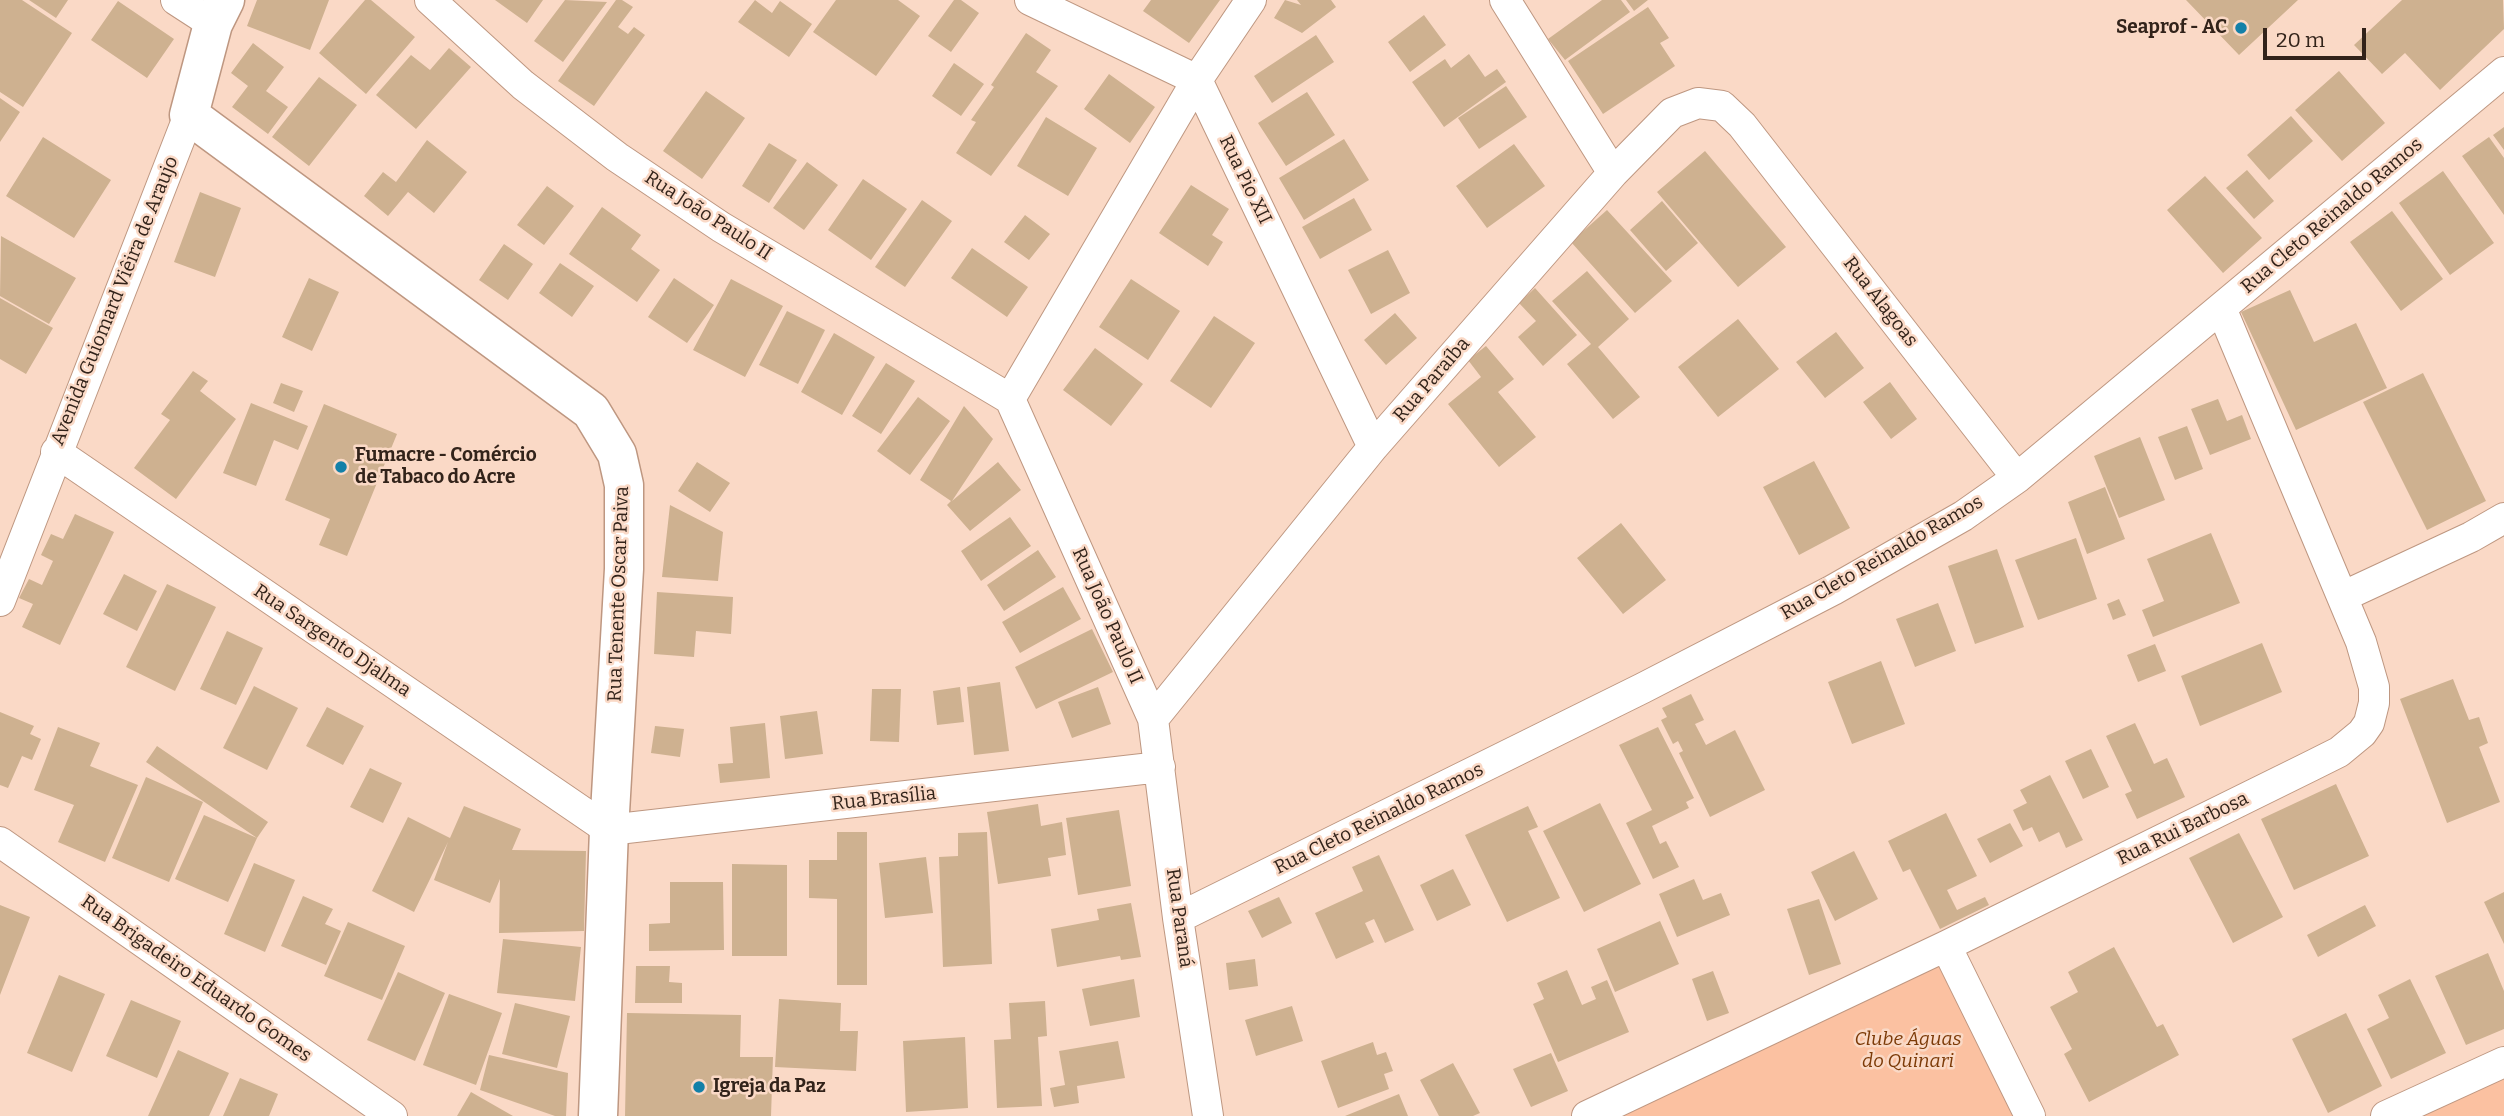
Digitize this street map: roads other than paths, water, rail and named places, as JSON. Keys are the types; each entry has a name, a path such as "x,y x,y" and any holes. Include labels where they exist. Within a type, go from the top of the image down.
{"street":[{"path":"176,0 219,12"},
{"name":"Rua João Paulo II","path":"430,0 523,85 617,157 721,226 1010,399 1153,719"},
{"path":"1030,0 1197,80"},
{"path":"1010,399 1197,80 1251,0"},
{"path":"1505,0 1613,173"},
{"name":"Avenida Guiomard Viêira de Araujo","path":"0,601 189,115 219,12"},
{"name":"Rua Cleto Reinaldo Ramos","path":"1178,918 1833,590 1963,516 2017,478 2504,72"},
{"name":"Rua Pio XII","path":"1197,80 1373,447"},
{"name":"Rua Paraíba","path":"1153,719 1373,447 1613,173 1672,113 1687,106 1716,103 1742,125"},
{"name":"Rua Tenente Oscar Paiva","path":"189,115 591,411 617,454 624,485 625,522 598,1116"},
{"name":"Rua Alagoas","path":"1742,125 2017,478"},
{"name":"Rua Rui Barbosa","path":"1587,1116 1946,946 2311,766 2353,741 2372,714 2374,687 2344,596 2221,308"},
{"name":"Rua Sargento Djalma","path":"56,452 609,830"},
{"path":"2344,596 2471,537 2504,518"},
{"name":"Rua Paraná","path":"1153,719 1178,918 1208,1116"},
{"name":"Rua Brasília","path":"609,830 1160,767"},
{"name":"Rua Brigadeiro Eduardo Gomes","path":"0,842 392,1116"},
{"path":"1946,946 2030,1116"},
{"path":"2386,1116 2504,1062"}],"place":[{"name":"Seaprof - AC","path":"2241,28"},
{"name":"Fumacre - Comércio de Tabaco do Acre","path":"341,467"},
{"name":"Igreja da Paz","path":"699,1087"}],"park label":[{"name":"Clube Águas do Quinari","path":"1908,1051"}]}
